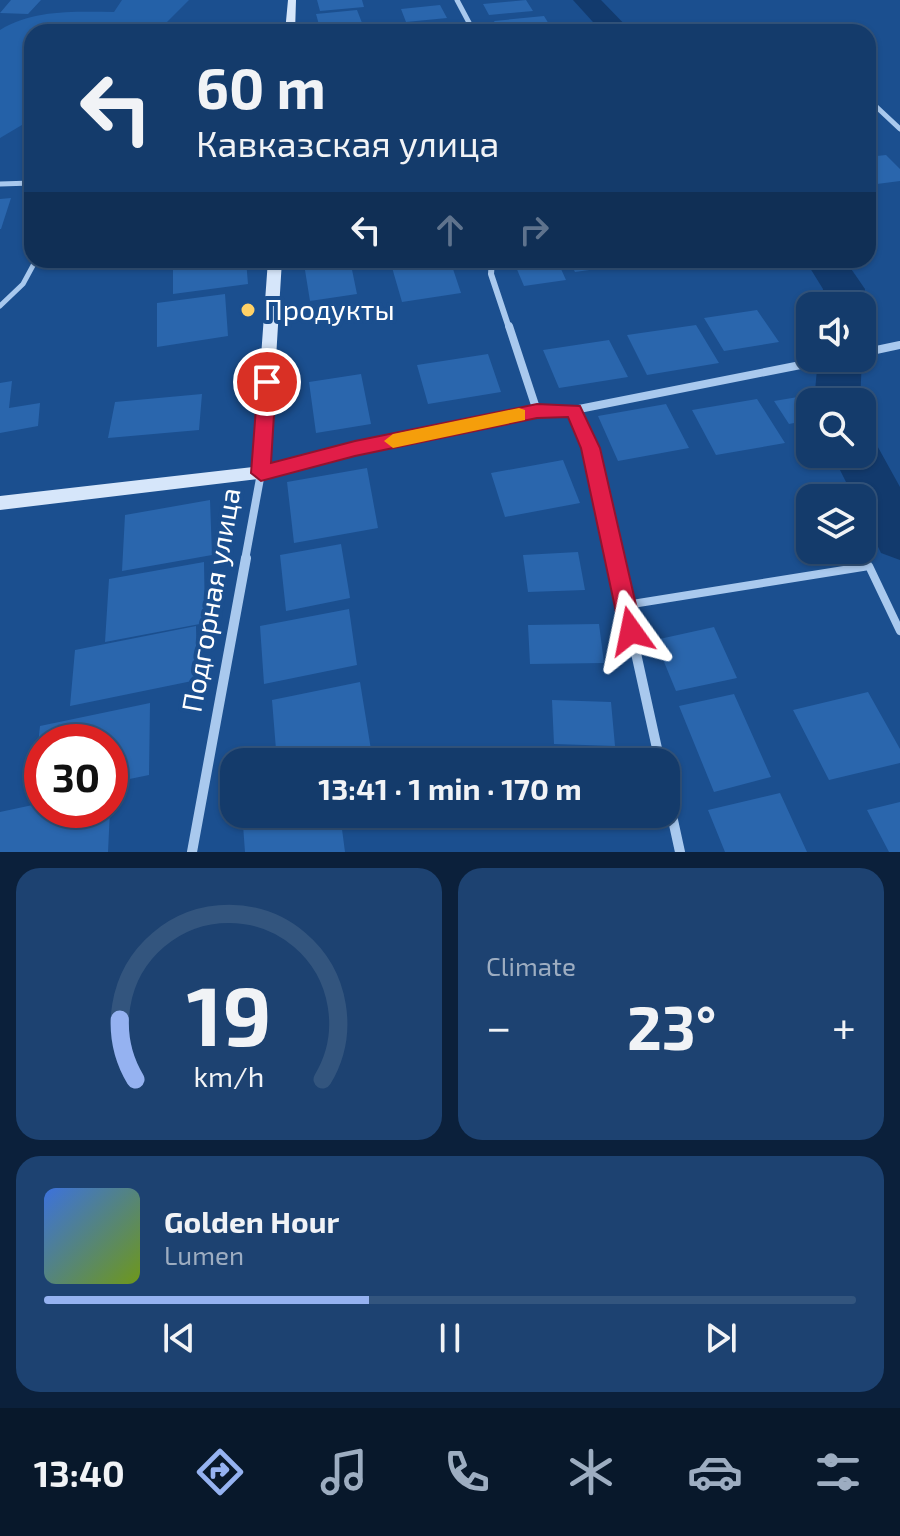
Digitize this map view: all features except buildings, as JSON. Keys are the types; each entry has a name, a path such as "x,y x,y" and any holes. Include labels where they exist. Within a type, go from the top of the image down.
{"main road":[{"path":"290,24 292,0"},
{"name":"Подгорная улица","path":"261,473 274,268"},
{"path":"0,503 261,473"}],"street":[{"path":"457,0 470,24"},
{"path":"876,106 900,129"},
{"path":"491,268 537,411"},
{"path":"876,350 900,345"},
{"path":"261,473 355,449 537,411 574,410 796,366"},
{"path":"574,410 591,448 657,748"},
{"name":"Подгорная улица","path":"192,852 261,473"},
{"path":"675,828 680,852"}],"lane":[{"path":"0,184 24,183"},
{"path":"0,306 23,284 32,268"},
{"path":"626,605 869,566 900,631"}],"shaded area":[{"path":"122,0 189,0 165,24 24,24 24,124 0,138 0,30 41,15 114,12"}],"waterway":[{"path":"586,0 610,24"},
{"path":"830,268 844,292"},
{"path":"838,388 839,372"},
{"path":"864,468 900,537"}],"slow traffic":[{"path":"393,441 519,415"}],"place":[{"name":"Продукты","path":"248,310"}],"route":[{"path":"267,382 261,473 355,449 537,411 574,410 591,448 631,631"}]}
